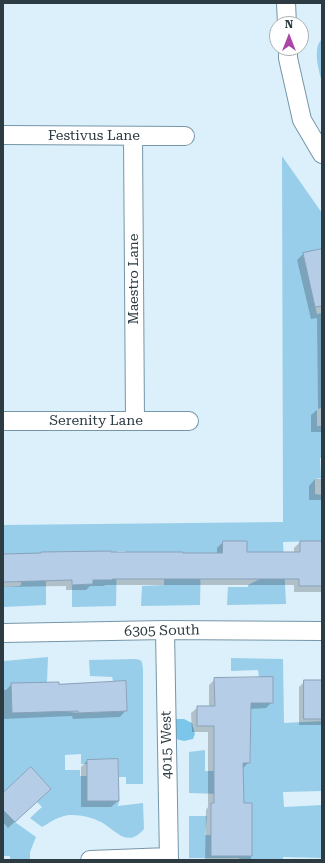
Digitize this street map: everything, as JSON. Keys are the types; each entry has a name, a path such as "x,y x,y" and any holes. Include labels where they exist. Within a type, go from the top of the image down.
{"street":[{"path":"286,3 287,16"},
{"path":"288,56 302,120 322,154"},
{"name":"Festivus Lane","path":"3,135 185,136"},
{"name":"Maestro Lane","path":"133,136 135,421"},
{"name":"Serenity Lane","path":"3,421 189,421"},
{"name":"6305 South","path":"3,634 165,630 322,631"},
{"name":"4015 West","path":"165,630 169,859"},
{"path":"90,860 169,859"}],"shaded area":[{"path":"322,39 322,82 318,66 317,48"},
{"path":"282,156 322,213 322,249 303,254 317,314 322,313 322,408 317,409 317,426 322,426 322,458 320,458 321,478 315,479 315,494 322,495 322,541 283,542 286,604 227,605 228,587 248,587 248,585 260,579 270,579 270,552 247,552 246,541 223,541 222,553 201,553 200,605 141,606 142,586 164,585 164,579 125,551 117,551 116,606 72,607 72,585 93,584 93,580 112,580 111,551 42,581 46,581 46,605 3,607 3,587 21,585 22,559 3,554 3,525 283,522"},
{"path":"48,657 47,682 60,711 78,713 127,711 126,681 113,681 112,677 90,676 89,660 135,659 142,662 143,784 126,784 126,777 119,777 118,759 91,760 91,764 81,764 81,754 65,755 65,770 80,770 80,776 87,776 87,801 119,801 118,806 143,803 144,829 138,835 127,838 97,820 78,815 61,817 42,827 30,818 42,807 37,802 51,789 31,767 3,793 4,661"},
{"path":"231,658 283,659 284,723 322,721 322,791 283,792 284,807 322,805 322,858 283,857 283,860 240,860 239,858 189,858 189,816 207,816 205,835 211,835 211,856 252,856 252,803 222,803 220,794 189,793 189,752 205,750 205,771 214,771 243,787 243,763 250,763 251,703 273,703 273,678 259,678 258,670 231,671"},
{"path":"175,719 184,719 192,723 195,734 193,739 184,741 176,739 173,734"},
{"path":"3,810 15,822 36,837 30,852 30,860 10,860 10,856 4,856"}],"building":[{"path":"322,249 322,306 315,307 303,253"},
{"path":"223,541 247,541 247,552 300,552 300,541 322,541 322,586 299,586 299,579 112,579 93,580 93,584 72,585 72,580 3,582 3,554 111,551 222,553"},
{"path":"273,677 273,703 251,703 250,763 243,763 244,803 252,803 252,856 211,856 211,803 214,803 214,726 197,726 197,706 215,706 214,678"},
{"path":"304,680 322,680 322,719 304,719"},
{"path":"126,681 127,711 12,713 11,683 59,682 59,684"},
{"path":"118,759 119,801 87,801 87,760"},
{"path":"31,767 51,789 15,822 3,810 3,793"}]}
